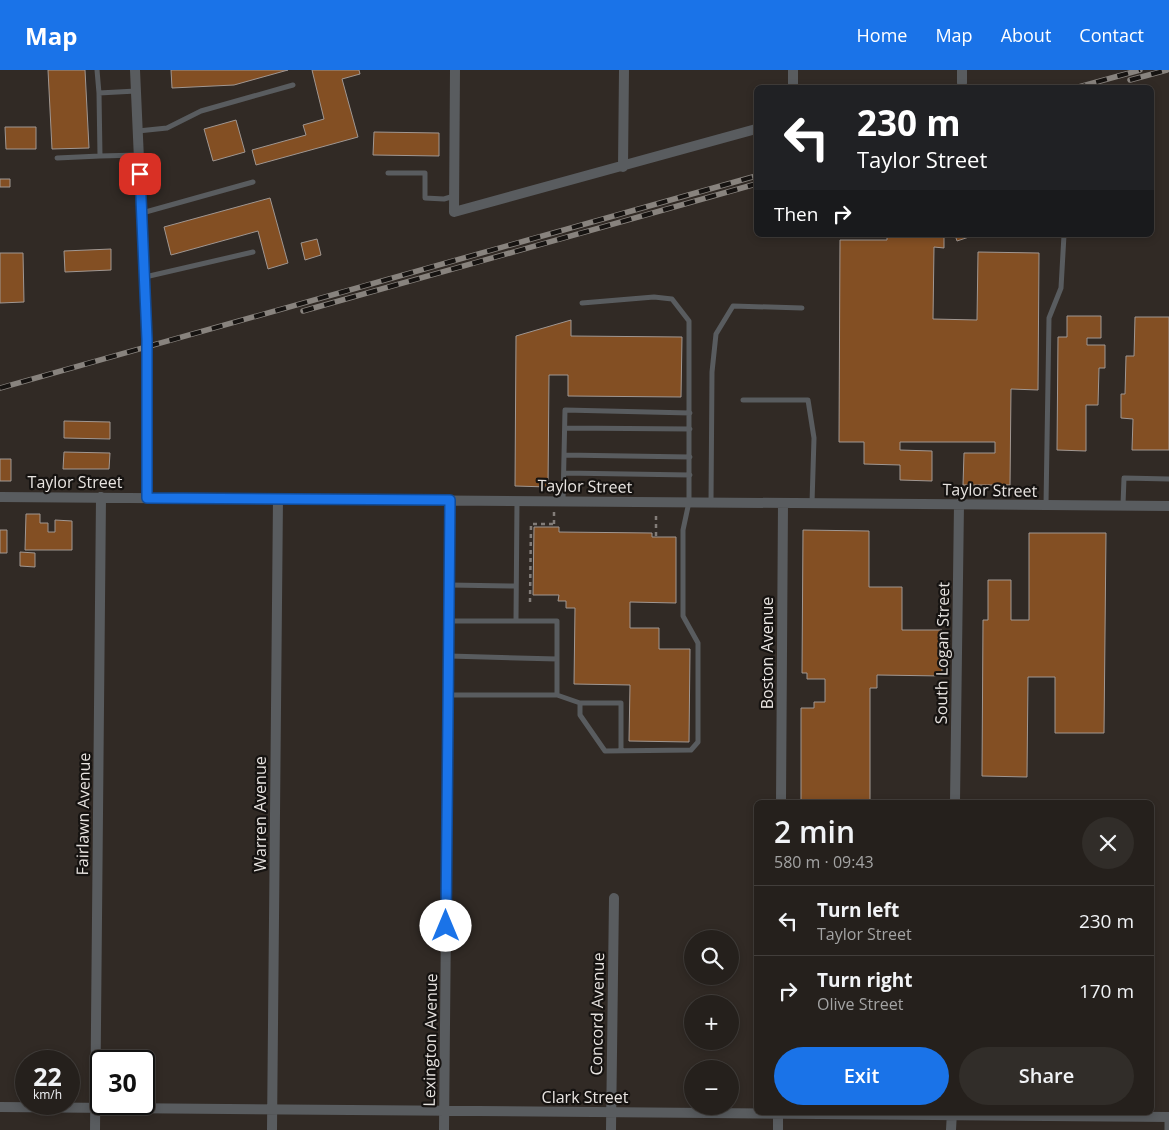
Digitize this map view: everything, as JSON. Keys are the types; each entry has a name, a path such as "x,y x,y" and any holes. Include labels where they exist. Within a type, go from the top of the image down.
{"street":[{"path":"135,70 147,346 147,498"},
{"path":"455,70 454,212 754,130"},
{"path":"622,167 624,70"},
{"path":"793,70 793,85"},
{"path":"962,70 962,83"},
{"name":"Taylor Street","path":"0,496 1169,506"},
{"name":"Fairlawn Avenue","path":"96,1050 101,497"},
{"name":"Warren Avenue","path":"272,1130 278,498"},
{"name":"Lexington Avenue","path":"444,1130 450,500"},
{"name":"Boston Avenue","path":"781,800 783,503"},
{"name":"South Logan Street","path":"955,800 959,504"},
{"name":"Concord Avenue","path":"611,1130 614,898"},
{"name":"Clark Street","path":"0,1108 90,1108"},
{"name":"Clark Street","path":"155,1109 754,1113"},
{"name":"Fairlawn Avenue","path":"94,1130 95,1115"},
{"path":"778,1115 778,1130"},
{"path":"951,1130 952,1115"},
{"name":"Clark Street","path":"1024,1115 1168,1117"}],"lane":[{"path":"97,70 100,156"},
{"path":"138,131 167,128 201,111 293,85"},
{"path":"99,93 136,91"},
{"path":"57,158 139,154"},
{"path":"388,172 425,173 425,198 454,196"},
{"path":"141,213 252,182"},
{"path":"1046,506 1049,318 1061,288 1064,237"},
{"path":"144,277 253,252"},
{"path":"580,703 580,715 605,751 691,750 698,742 698,643 683,616 683,530 689,502 690,475 689,321 672,299 654,297 582,303"},
{"path":"711,502 712,372 716,334 733,306 802,308"},
{"path":"743,400 808,400 814,438 812,503"},
{"path":"563,501 565,410 690,412"},
{"path":"565,428 690,429"},
{"path":"564,455 690,457"},
{"path":"564,473 690,475"},
{"path":"1124,506 1124,478 1169,479"},
{"path":"516,621 517,500"},
{"path":"449,585 516,586"},
{"path":"449,621 557,622 556,695"},
{"path":"449,656 557,659"},
{"path":"448,695 556,695 580,703 621,703 621,751"},
{"path":"1167,1130 1168,1117"}],"path":[{"path":"530,602 531,524 554,525 554,512"},
{"path":"656,513 656,536"}],"building":[{"path":"48,70 85,70 89,148 52,149"},
{"path":"171,70 288,70 234,85 172,88"},
{"path":"312,70 359,70 360,74 342,79 358,137 256,165 252,150 306,135 303,125 324,119"},
{"path":"236,120 245,152 213,161 204,129"},
{"path":"5,127 36,127 36,149 6,149"},
{"path":"374,132 439,133 439,156 373,155"},
{"path":"0,179 10,179 10,187 0,187"},
{"path":"270,198 288,263 268,269 258,231 171,255 164,227"},
{"path":"887,237 944,237 944,248 934,247 933,319 977,320 978,252 1039,253 1038,390 1011,389 1010,485 963,485 964,453 995,453 995,442 900,442 900,450 932,451 932,481 900,480 900,465 864,464 864,442 839,442 840,240 887,240"},
{"path":"956,237 969,237 957,241"},
{"path":"317,239 321,255 305,260 301,243"},
{"path":"111,249 111,270 65,272 64,251"},
{"path":"0,253 23,253 24,302 0,303"},
{"path":"1067,316 1101,316 1101,338 1087,338 1087,345 1105,345 1105,368 1099,368 1098,405 1086,405 1086,451 1057,450 1058,337 1067,337"},
{"path":"1135,317 1169,317 1169,450 1132,450 1133,419 1121,418 1121,394 1125,394 1126,356 1134,356"},
{"path":"571,320 571,336 682,337 681,397 568,396 568,375 549,375 548,487 515,486 516,336"},
{"path":"64,421 110,422 110,439 64,438"},
{"path":"64,452 110,453 109,469 63,469"},
{"path":"0,459 11,459 11,481 0,481"},
{"path":"26,514 40,514 40,523 48,523 48,532 55,532 55,520 72,521 72,550 25,550"},
{"path":"534,527 559,527 559,532 652,533 652,537 676,537 676,603 630,602 630,628 659,628 659,649 690,649 689,742 629,741 630,685 574,684 575,608 566,608 566,601 558,601 559,595 533,595"},
{"path":"0,530 7,530 7,553 0,553"},
{"path":"803,530 869,531 869,587 902,587 902,630 942,630 942,676 877,675 877,688 870,688 870,800 801,800 801,708 814,708 814,702 825,702 825,679 807,679 807,673 802,673"},
{"path":"1029,533 1106,533 1104,733 1055,733 1055,677 1028,677 1027,777 982,776 983,620 988,620 988,580 1011,580 1011,620 1029,620"},
{"path":"20,552 35,553 35,567 20,566"}],"railway":[{"path":"1086,85 1140,70"},
{"path":"1130,80 1167,70"},
{"path":"0,388 754,177"},
{"path":"303,311 754,185"}],"route":[{"path":"140,174 147,339 147,498 450,500 446,926"}]}
